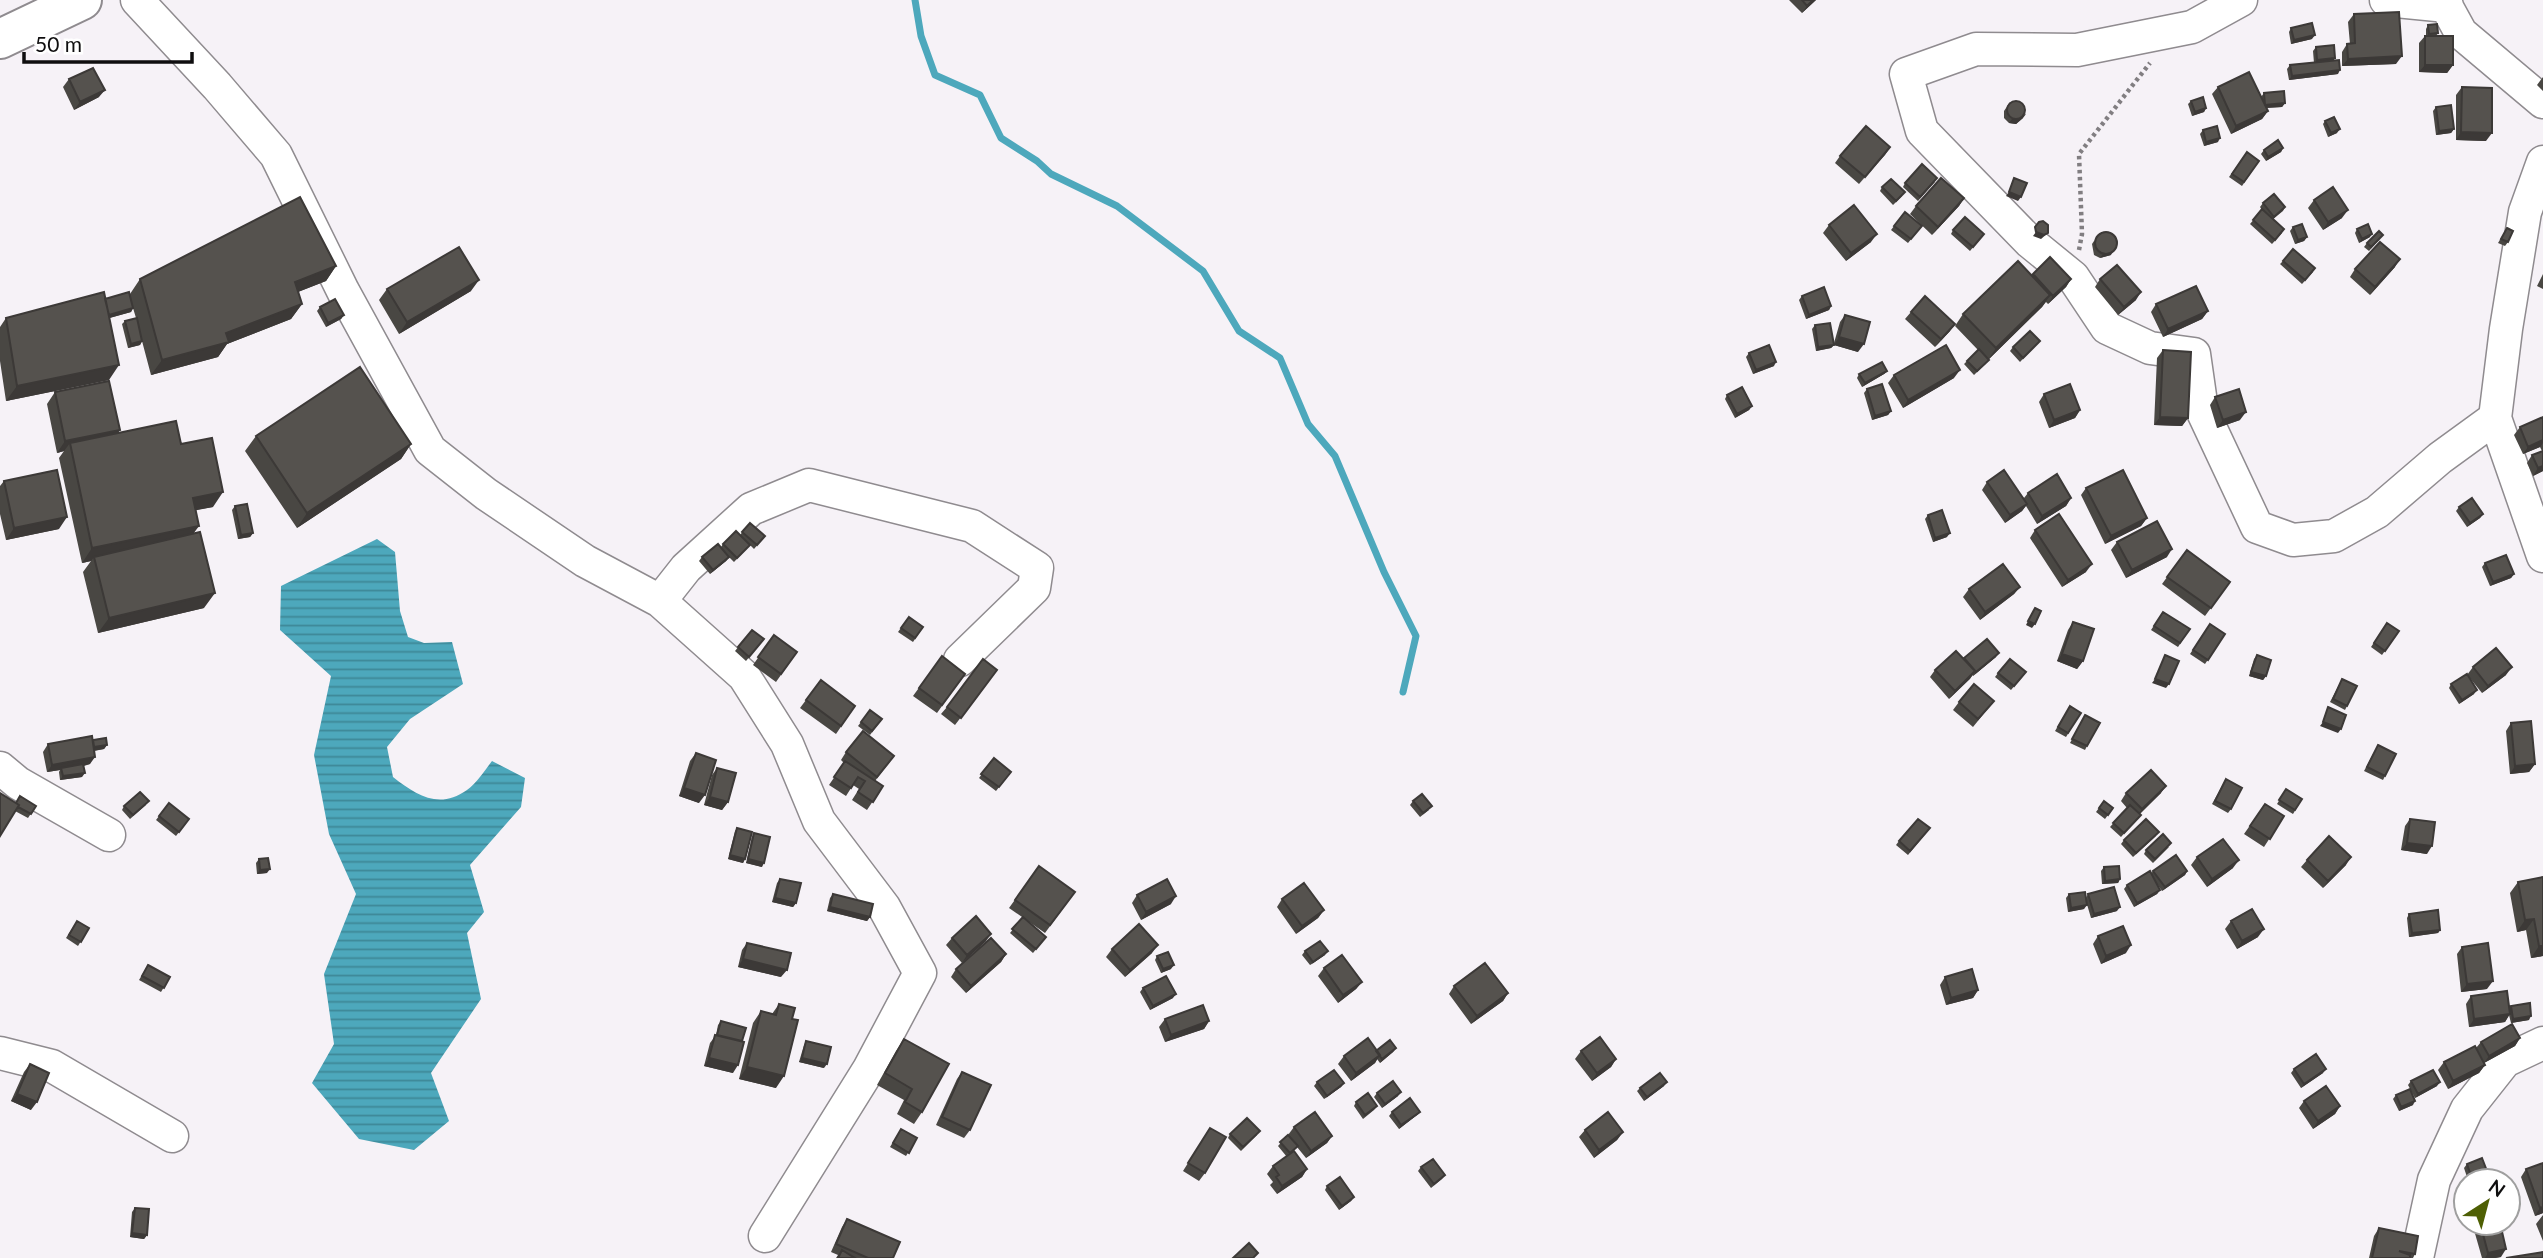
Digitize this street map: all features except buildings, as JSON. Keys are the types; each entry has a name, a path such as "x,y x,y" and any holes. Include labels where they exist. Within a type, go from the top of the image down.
{"main road":[{"path":"0,39 82,0"}],"street":[{"path":"137,0 217,86 276,155 343,291 430,450 486,494 584,561 660,601 744,676 787,744 819,821 884,907 920,973 869,1069 765,1236"},
{"path":"2241,0 2192,27 2077,50 1976,49 1906,74 1922,131 2031,242 2073,277 2107,328 2150,348 2194,354 2202,410 2258,527 2293,540 2334,536 2377,512 2440,458 2495,418"},
{"path":"2386,0 2450,13 2543,102"},
{"path":"2543,162 2525,212 2495,418 2543,556"},
{"path":"660,601 685,568 751,509 809,485 972,526 1037,568 1034,588 960,660"},
{"path":"0,768 18,783 109,835"},
{"path":"2417,1258 2434,1180 2467,1109 2505,1061 2543,1043"},
{"path":"0,1053 52,1066 172,1136"}],"path":[{"path":"2073,277 2082,234 2079,154 2177,29"}],"water":[{"path":"377,539 395,552 400,611 408,637 424,643 452,642 463,684 410,719 387,747 393,777 419,794 437,799 457,796 467,790 492,761 525,778 521,807 470,865 484,912 467,933 481,999 431,1073 449,1121 414,1150 359,1139 312,1083 334,1044 324,974 356,894 329,834 314,755 331,676 280,630 281,586"}],"waterway":[{"path":"915,0 921,36 935,75 980,95 1001,138 1037,161 1051,174 1117,206 1203,271 1239,331 1280,358 1308,424 1335,456 1384,572 1416,636 1403,692"}]}
